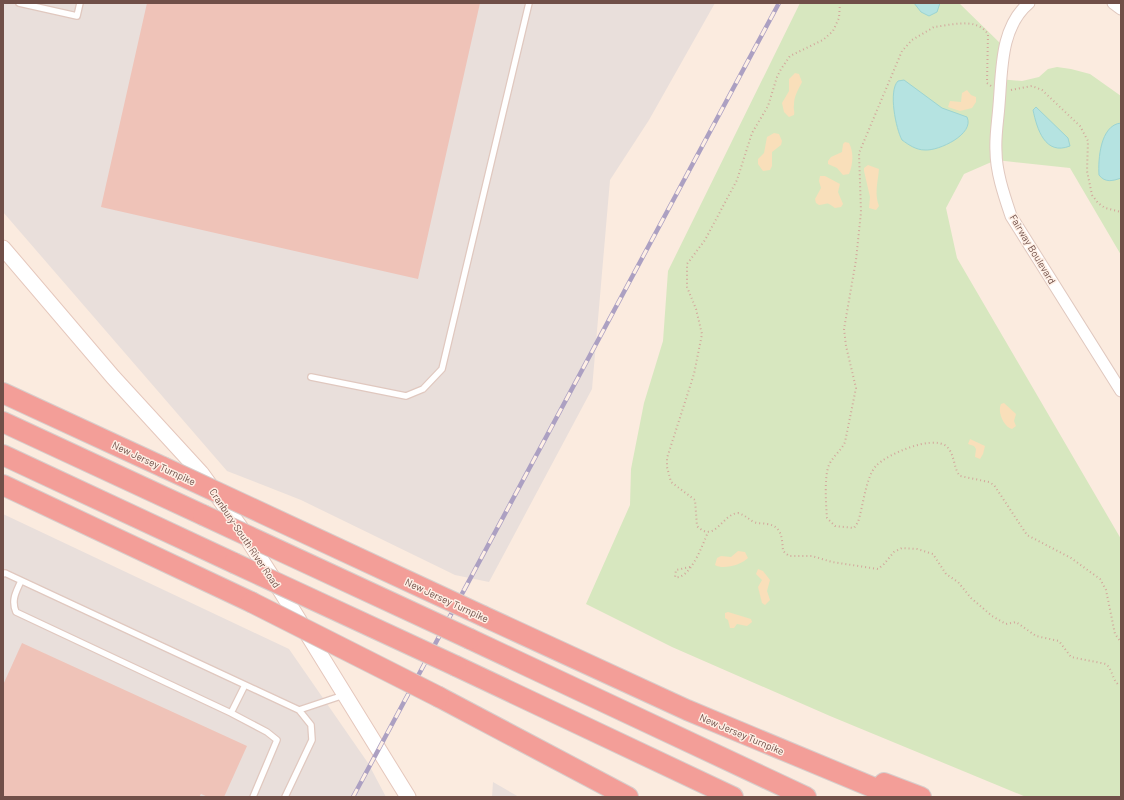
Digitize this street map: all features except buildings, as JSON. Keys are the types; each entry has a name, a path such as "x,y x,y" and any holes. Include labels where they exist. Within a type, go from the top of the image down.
{"highway":[{"name":"New Jersey Turnpike","path":"3,393 687,710 896,797"},
{"path":"3,422 806,797"},
{"path":"3,455 733,797"},
{"path":"3,485 251,602 440,697 628,797"},
{"path":"563,718 624,753 708,797"},
{"path":"776,748 857,774 921,797"},
{"path":"737,765 818,797"}],"main road":[{"name":"Cranbury-South River Road","path":"3,248 113,377 201,473 240,527 408,797"}],"street":[{"name":"Fairway Boulevard","path":"1029,3 1020,10 1012,25 1003,52 995,151 1002,187 1011,216 1121,391"},
{"path":"1113,3 1121,9"}],"lane":[{"path":"19,3 77,16 80,3"},
{"path":"311,377 406,396 423,389 442,369 529,3"},
{"path":"3,574 5,573 299,710 311,725 312,740 285,797"},
{"path":"21,581 14,598 13,606 16,612 231,713 268,732 277,740 252,797"},
{"path":"231,713 245,685"},
{"path":"299,710 344,695"}],"path":[{"path":"708,532 697,526 695,500 671,482 667,467 667,458 694,374 702,334 696,309 687,287 686,270 690,259 704,240 737,180 749,142 768,106 781,69 790,56 823,40 833,31 839,18 840,3"},
{"path":"1121,212 1105,208 1092,195 1087,171 1088,141 1080,126 1071,117 1037,88 1027,86 1010,90 992,87 987,83 989,44 988,34 983,28 973,23 934,27 912,40 902,51 894,73 861,145 858,162 861,204 859,235 844,329 846,346 855,382 855,395 845,442 842,449 833,458 828,468 827,518 835,526 854,528 858,522 871,475 876,466 886,459 916,445 937,443 944,445 949,449 954,468 960,476 989,482 994,485 1027,534 1071,558 1100,579 1106,590 1116,634 1121,642"},
{"path":"690,567 676,570 675,577 681,577 690,567 708,532 718,528 729,516 738,512 747,516 755,523 773,525 778,528 782,538 783,551 789,556 812,556 832,562 878,569 894,552 902,548 917,549 933,554 946,574 958,582 971,598 999,621 1006,624 1016,622 1036,636 1059,641 1071,657 1106,664 1111,668 1115,679 1120,685"}],"shaded area":[{"path":"3,3 715,3 649,120 610,180 592,389 489,582 455,575 301,500 227,471 3,212"},
{"path":"3,514 289,649 368,763 386,797 3,797"},
{"path":"493,782 519,797 492,797"}],"green space":[{"path":"800,3 959,3 1002,45 999,79 1022,81 1039,77 1048,69 1057,67 1090,74 1121,96 1121,255 1070,168 996,160 964,174 946,208 957,258 1121,539 1121,797 1026,797 830,716 672,647 586,604 630,505 631,469 644,403 663,341 668,271"}],"sand":[{"path":"795,73 799,74 802,82 796,93 794,115 789,117 784,112 782,103 789,91 789,79"},
{"path":"967,90 971,95 976,97 976,102 972,108 960,111 948,107 950,101 961,102 962,93"},
{"path":"774,133 779,134 782,141 781,145 772,152 772,166 770,170 763,171 758,164 758,159 764,153 767,137"},
{"path":"845,142 849,143 851,147 852,158 849,174 843,175 837,168 828,164 828,161 831,157 842,152 843,144"},
{"path":"868,165 879,169 877,192 879,206 876,210 869,208 870,197 864,171 864,168"},
{"path":"820,176 825,176 840,184 838,192 843,204 841,207 835,208 828,204 819,205 816,203 815,199 821,188 819,181"},
{"path":"1004,403 1016,414 1014,421 1016,426 1012,429 1006,425 1002,419 1000,407 1001,404"},
{"path":"970,439 985,446 980,459 975,457 976,449 974,446 968,444"},
{"path":"738,551 745,552 748,558 745,561 727,567 715,565 717,558 721,556 731,557"},
{"path":"758,569 763,571 770,580 767,591 770,600 765,605 762,603 758,587 762,580 756,574"},
{"path":"728,612 751,619 752,622 747,626 737,624 734,628 730,628 728,620 725,618 725,613"}],"water":[{"path":"914,3 940,3 937,12 929,16 921,12"},
{"path":"904,80 942,108 967,117 968,123 966,129 961,135 939,148 931,150 919,149 902,140 897,128 893,101 895,86 898,81"},
{"path":"1036,107 1068,138 1070,146 1061,148 1048,144 1037,125 1033,110"},
{"path":"1121,123 1121,178 1106,180 1101,178 1099,175 1099,161 1102,144 1109,130 1114,125"}],"railway":[{"path":"353,797 779,3"}]}
